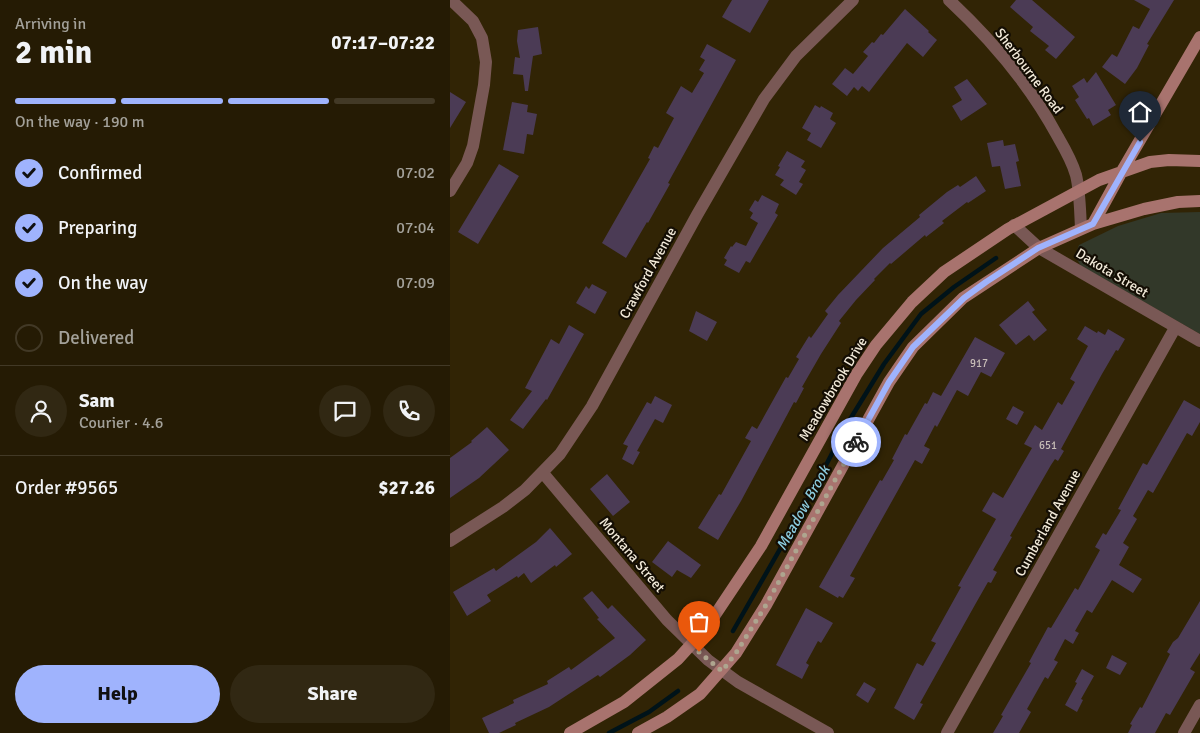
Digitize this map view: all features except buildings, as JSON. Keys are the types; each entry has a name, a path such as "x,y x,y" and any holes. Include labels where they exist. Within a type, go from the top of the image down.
{"street":[{"path":"450,191 467,163 472,146 484,85 486,62 482,38 473,21 451,0"},
{"name":"Crawford Avenue","path":"450,541 503,507 525,490 560,454 592,406 697,215 764,99 796,56 854,0"},
{"name":"Sherbourne Road","path":"949,0 1005,58 1046,114 1071,161 1087,226"},
{"path":"1087,226 1122,171 1200,37"},
{"name":"Meadowbrook Drive","path":"570,733 624,702 678,659 707,626 761,546 856,374 876,345 912,302 944,272 1014,226 1078,190 1122,171 1150,162 1169,160 1200,161"},
{"path":"638,733 667,717 700,694 736,653 766,605 889,382 913,347 964,298 1038,248 1087,226 1144,209 1178,202 1200,201"},
{"name":"Dakota Street","path":"1014,226 1038,248 1200,341"},
{"name":"Cumberland Avenue","path":"947,733 1175,328"},
{"name":"Montana Street","path":"543,473 667,620 691,645 738,682 828,733"},
{"path":"1184,733 1200,705"}],"green space":[{"path":"1200,212 1200,334 1081,266 1075,256 1079,245 1118,226 1161,213"}],"waterway":[{"name":"Meadow Brook","path":"733,631 803,509 849,421 884,364 921,314 954,287 996,258"},
{"name":"Meadow Brook","path":"609,733 649,712 678,691"}],"way so far":[{"path":"699,652 722,671 736,653 766,605 856,442"}],"route":[{"path":"856,442 889,382 913,347 964,298 986,282 1038,248 1093,224 1140,142"}]}
